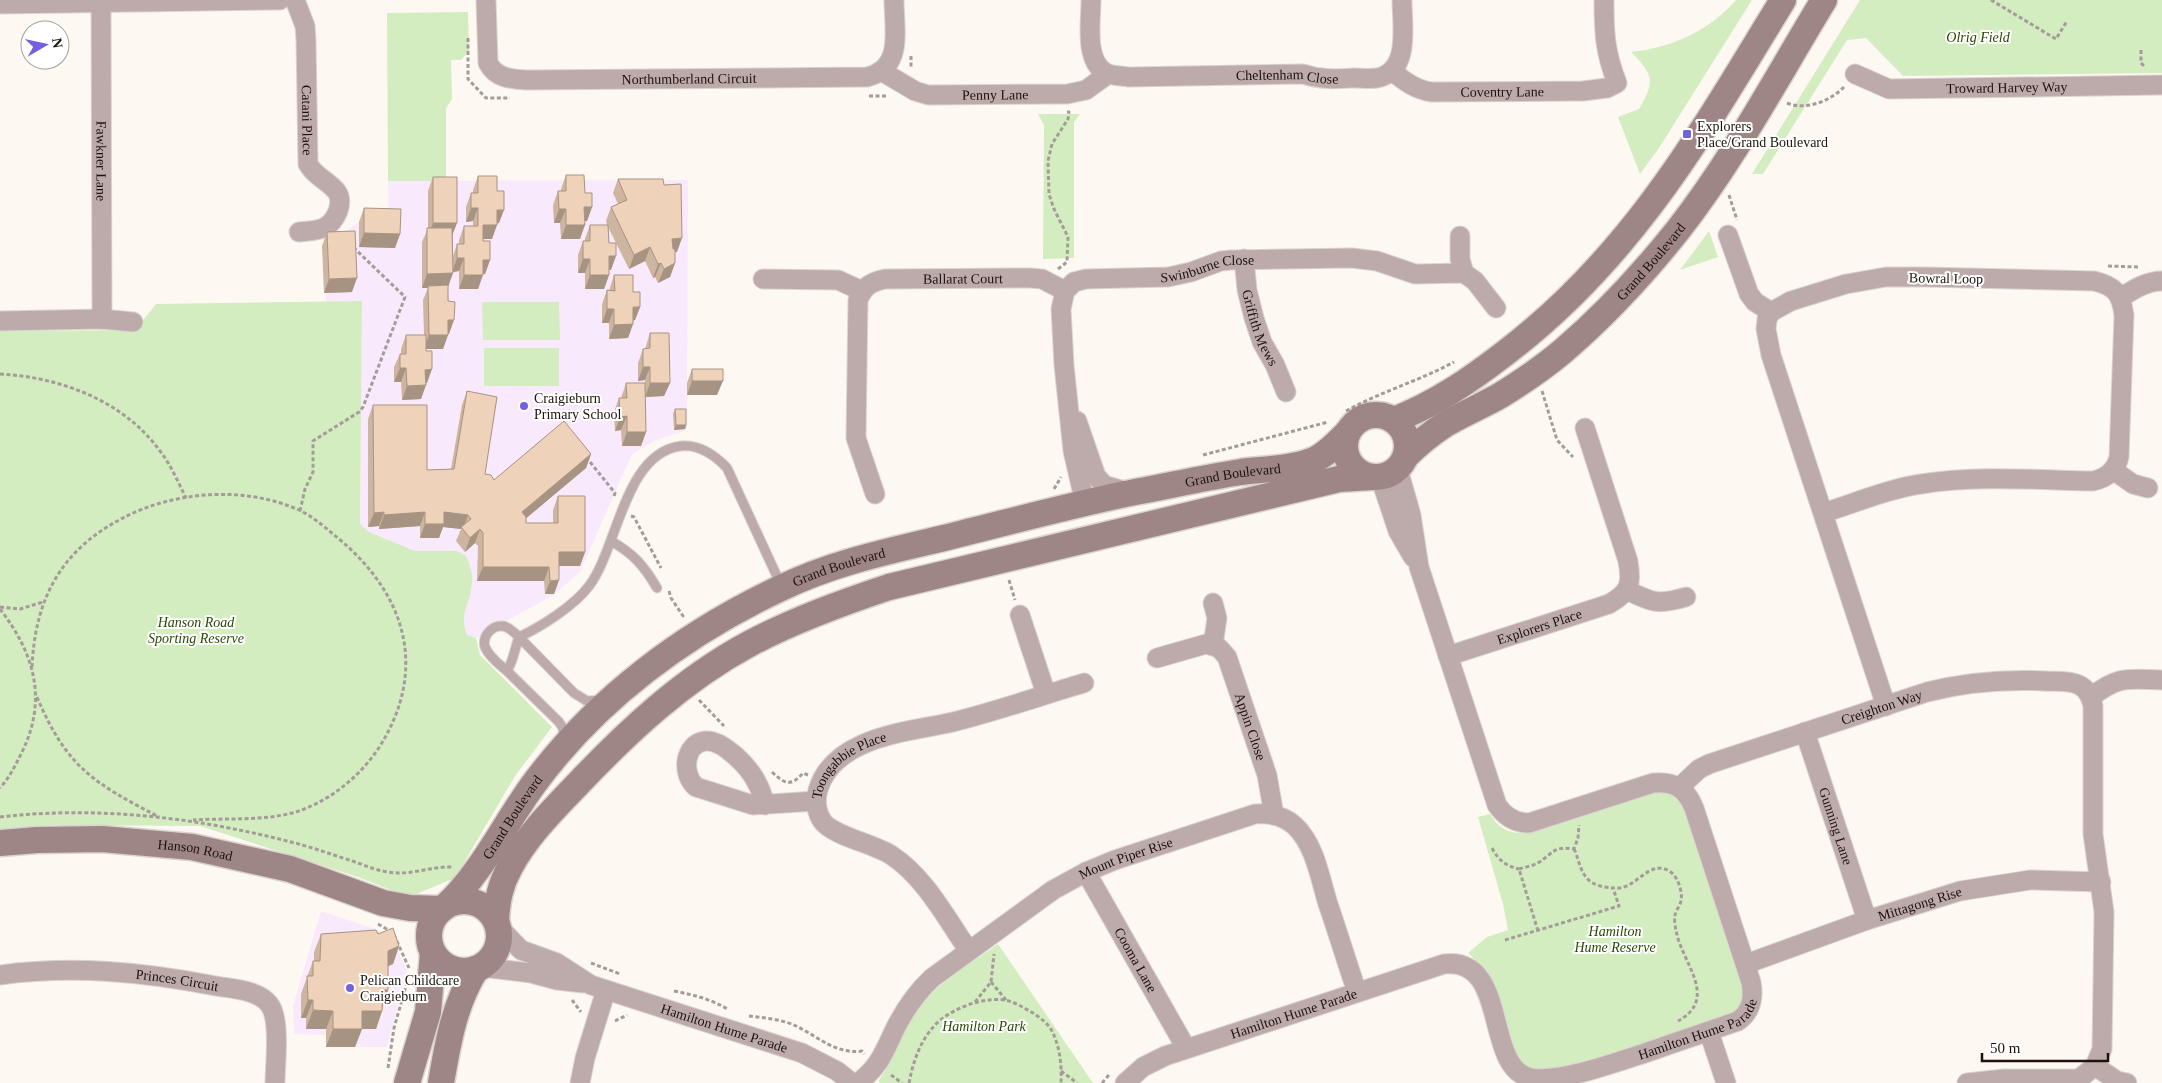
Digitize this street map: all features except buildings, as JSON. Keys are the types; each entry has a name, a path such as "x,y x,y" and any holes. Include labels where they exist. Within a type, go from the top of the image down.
{"street":[{"path":"0,4 23,2 101,3 280,0"},
{"name":"Catani Place","path":"295,0 305,26 308,164 312,171 336,192 340,198 340,208 330,225"},
{"name":"Northumberland Circuit","path":"486,0 488,63 492,70 510,79 867,77 883,72"},
{"path":"883,72 889,66 894,54 894,0"},
{"path":"1091,0 1092,48 1098,67 1108,74"},
{"path":"1392,71 1403,47 1402,0"},
{"name":"Coventry Lane","path":"1392,71 1408,83 1425,91 1432,92 1583,91 1607,88 1618,83 1608,59 1604,39 1604,0"},
{"path":"1389,470 1407,446 1406,436 1394,420 1419,410 1447,395 1527,337 1569,299 1607,260 1676,171 1783,0"},
{"name":"Grand Boulevard","path":"497,924 498,897 510,868 524,845 542,822 633,728 710,668 748,645 830,606 889,587 1121,530 1339,479 1389,470 1420,442 1444,425 1501,395 1528,378 1598,319 1623,294 1677,230 1704,194 1824,0"},
{"name":"Fawkner Lane","path":"101,3 102,319"},
{"name":"Cheltenham Close","path":"1108,74 1129,77 1303,74 1319,79 1377,78 1392,71"},
{"name":"Penny Lane","path":"883,72 915,91 928,95 1067,94 1086,90 1108,74"},
{"name":"Troward Harvey Way","path":"1855,74 1889,90 2162,85"},
{"path":"299,232 321,229 330,225"},
{"path":"1734,231 1749,294 1755,302 1771,312 1767,320 1767,340 1886,706"},
{"path":"1460,236 1460,259 1464,273 1475,282 1496,308"},
{"name":"Swinburne Close","path":"1058,287 1086,279 1168,277 1191,272 1221,261 1244,259 1352,258 1376,262 1415,274 1464,273"},
{"name":"Griffith Mews","path":"1244,259 1247,290 1254,318 1262,342 1275,365 1286,392"},
{"name":"Bowral Loop","path":"1771,312 1791,301 1846,284 1886,277 1925,276 2094,281 2109,285 2120,298"},
{"path":"763,278 838,280 862,291 858,300 856,438 875,494"},
{"name":"Ballarat Court","path":"862,291 875,281 886,279 1030,278 1042,279 1058,287"},
{"path":"1823,513 1906,487 1922,484 1977,479 2093,481 2104,477 2113,470 2119,457 2124,315 2120,298 2137,287 2154,281 2162,281"},
{"path":"1058,287 1073,451 1085,503 1101,518 1121,530"},
{"path":"0,321 102,319 133,322"},
{"path":"1069,402 1085,440 1096,476 1104,485 1132,493"},
{"name":"Grand Boulevard","path":"444,907 467,884 533,785 565,746 616,696 681,644 720,619 782,587 874,555 1085,503 1208,477 1298,464 1313,460 1324,454 1340,423 1352,425 1367,416 1386,416 1394,420"},
{"path":"1340,423 1348,462 1354,469 1389,470"},
{"path":"1585,428 1628,561 1630,583 1627,590 1647,601 1656,603 1667,603 1686,597"},
{"path":"1389,470 1411,515 1419,567 1497,805 1501,811 1514,821 1529,823 1653,783 1672,783 1680,787"},
{"path":"2113,470 2133,484 2148,488"},
{"name":"Explorers Place","path":"1448,656 1609,604 1627,590"},
{"path":"1157,658 1199,645 1213,645 1217,618 1213,603"},
{"path":"1020,615 1046,694"},
{"name":"Appin Close","path":"1213,645 1227,657 1267,775 1274,815"},
{"path":"1967,1083 2004,1079 2072,1080 2079,1079 2094,1066 2102,1049 2105,943 2101,882 2093,834 2094,717 2091,697 2107,685 2123,678 2162,680"},
{"name":"Creighton Way","path":"1680,787 1699,768 1709,764 1953,686 2006,679 2066,682 2079,685 2091,697"},
{"name":"Toongabbie Place","path":"969,951 919,879 890,854 873,845 829,828 820,816 816,801 820,783 828,770 861,745 886,735 953,722 1084,683"},
{"name":"Gunning Lane","path":"1805,732 1867,920"},
{"name":"Hamilton Hume Parade","path":"1125,1083 1143,1067 1186,1048 1454,962 1472,969 1483,982 1510,1063 1530,1081 1584,1072 1738,1021 1750,1009 1753,992 1746,964 1694,808 1691,800 1680,787"},
{"path":"765,805 816,801"},
{"name":"Mount Piper Rise","path":"858,1083 877,1065 887,1049 894,1030 916,993 950,963 991,936 1053,890 1086,872 1115,860 1255,814 1274,815"},
{"path":"1274,815 1294,825 1309,848 1357,992"},
{"name":"Hanson Road","path":"0,843 72,839 168,844 256,860 343,887 376,912 413,926 432,949"},
{"name":"Cooma Lane","path":"1086,872 1186,1048"},
{"name":"Mittagong Rise","path":"1746,964 1867,920 1960,891 2030,880 2101,882"},
{"path":"397,1078 428,1012 432,949 431,925 444,907 457,902 469,901 480,905 490,912 497,924 499,938 497,950 490,960 479,968 463,990 453,1023 441,1083"},
{"name":"Hanson Road","path":"376,912 444,907"},
{"name":"Hamilton Hume Parade","path":"497,924 521,950 557,963 599,987"},
{"path":"432,949 440,961 457,971 479,968"},
{"name":"Hamilton Hume Parade","path":"479,968 531,973 557,980 599,987 802,1053 829,1066 852,1083"},
{"name":"Princes Circuit","path":"0,975 66,970 123,972 184,979 256,995 269,1004 274,1016 275,1083"},
{"path":"580,1083 599,987"},
{"path":"1709,1032 1726,1083"},
{"path":"2094,1066 2117,1081 2127,1083"}],"lane":[{"path":"508,671 519,638 546,623 582,594 598,572 621,512 650,460 669,449 687,446 705,450 719,459 727,468 782,587"},
{"path":"611,541 629,551 638,560 657,588"},
{"path":"565,746 563,728 559,722 489,653 484,640 488,632 503,626 510,629 574,693 587,701 598,701 616,696"}],"path":[{"path":"1990,0 2056,40 2067,21"},
{"path":"1784,102 1795,107 1815,104 1838,92 1855,74"},
{"path":"1058,287 1057,270 1067,262 1068,237 1049,194 1048,161 1052,144 1068,119 1067,94"},
{"path":"1728,191 1734,231"},
{"path":"300,511 305,489 313,472 313,441 359,412 363,407 405,297 330,225"},
{"path":"1200,456 1310,428 1340,423 1362,402 1428,376 1457,360"},
{"path":"0,374 21,376 58,384 98,399 116,411 133,423 156,446 170,467 186,498"},
{"path":"1542,390 1557,440 1573,456"},
{"path":"0,788 27,743 36,712 36,694 32,667 33,643 38,617 44,601 67,561 97,534 127,516 150,507 206,495 267,500 300,511 324,527 357,555 380,583 397,611 405,648 404,678 397,712 389,731 364,768 344,786 324,800 293,813 275,816 187,820"},
{"path":"1004,560 1020,615"},
{"path":"0,608 20,609 44,601"},
{"path":"0,608 25,648 32,667"},
{"path":"36,694 55,735 82,770 109,791 160,818"},
{"path":"1574,809 1579,831 1574,849 1586,878 1600,886 1626,887 1648,871 1656,869 1671,872 1679,886 1681,901 1675,916 1676,929 1679,944 1695,977 1698,997 1690,1014 1667,1026 1672,1044"},
{"path":"1492,848 1500,861 1509,867 1519,869 1539,862 1555,849 1563,847 1574,849"},
{"path":"343,887 352,861"},
{"path":"1519,869 1538,931"},
{"path":"1504,940 1619,906 1613,888"},
{"path":"376,912 393,934 410,970 394,1028 397,1078"},
{"path":"973,1003 991,982 994,951 991,936"},
{"path":"588,962 627,977"},
{"path":"991,982 1006,1000"},
{"path":"667,990 699,996 716,1002 732,1012"},
{"path":"909,1083 912,1064 936,1024 948,1015 973,1003 993,999 1006,1000 1026,1008 1046,1023 1056,1042 1061,1070 1061,1083"},
{"path":"743,1015 784,1021 835,1048 846,1051 862,1051 877,1065"},
{"path":"1061,1070 1077,1083"}],"shaded area":[{"name":"Craigieburn Primary School","path":"688,180 687,430 654,441 632,454 580,572 552,596 476,638 467,635 463,626 465,607 472,586 457,551 415,551 369,532 360,524 362,301 326,301 326,245 363,219 389,220 388,181"},
{"name":"Pelican Childcare Craigieburn","path":"321,911 387,933 392,938 407,971 387,1047 326,1047 326,1035 294,1034 293,1006"}],"green space":[{"path":"1736,0 1752,0 1659,148 1640,174 1618,117 1639,109 1650,85 1648,73 1631,52 1660,47 1688,36 1714,21"},
{"name":"Olrig Field","path":"1860,0 2162,0 2162,73 1903,76 1866,38 1847,40 1763,174 1752,174"},
{"path":"468,12 469,51 461,60 451,60 452,99 446,108 446,181 388,181 387,13"},
{"path":"1038,114 1080,114 1074,122 1074,258 1043,259 1044,125"},
{"path":"1709,231 1718,257 1680,270"},
{"name":"Hanson Road Sporting Reserve","path":"362,301 360,524 369,532 415,551 457,551 466,556 471,569 472,579 464,614 467,635 476,638 480,655 552,727 515,776 455,878 409,897 358,877 200,826 52,825 0,830 0,331 135,330 156,304"},
{"path":"482,302 559,302 560,340 483,340"},
{"path":"484,348 559,348 559,386 484,386"},
{"name":"Hamilton Hume Reserve","path":"1658,791 1668,792 1676,796 1686,812 1743,987 1741,1004 1728,1016 1592,1060 1547,1070 1537,1070 1528,1067 1517,1055 1488,972 1468,953 1487,937 1508,930 1503,904 1478,817 1490,814 1507,831 1518,833 1531,832"},
{"name":"Hamilton Park","path":"998,944 1093,1083 879,1083 909,1023 922,1004 952,976"}],"place":[{"name":"Explorers Place/Grand Boulevard","path":"1687,134"},
{"name":"Craigieburn Primary School","path":"524,406"},
{"name":"Pelican Childcare Craigieburn","path":"350,988"}]}
